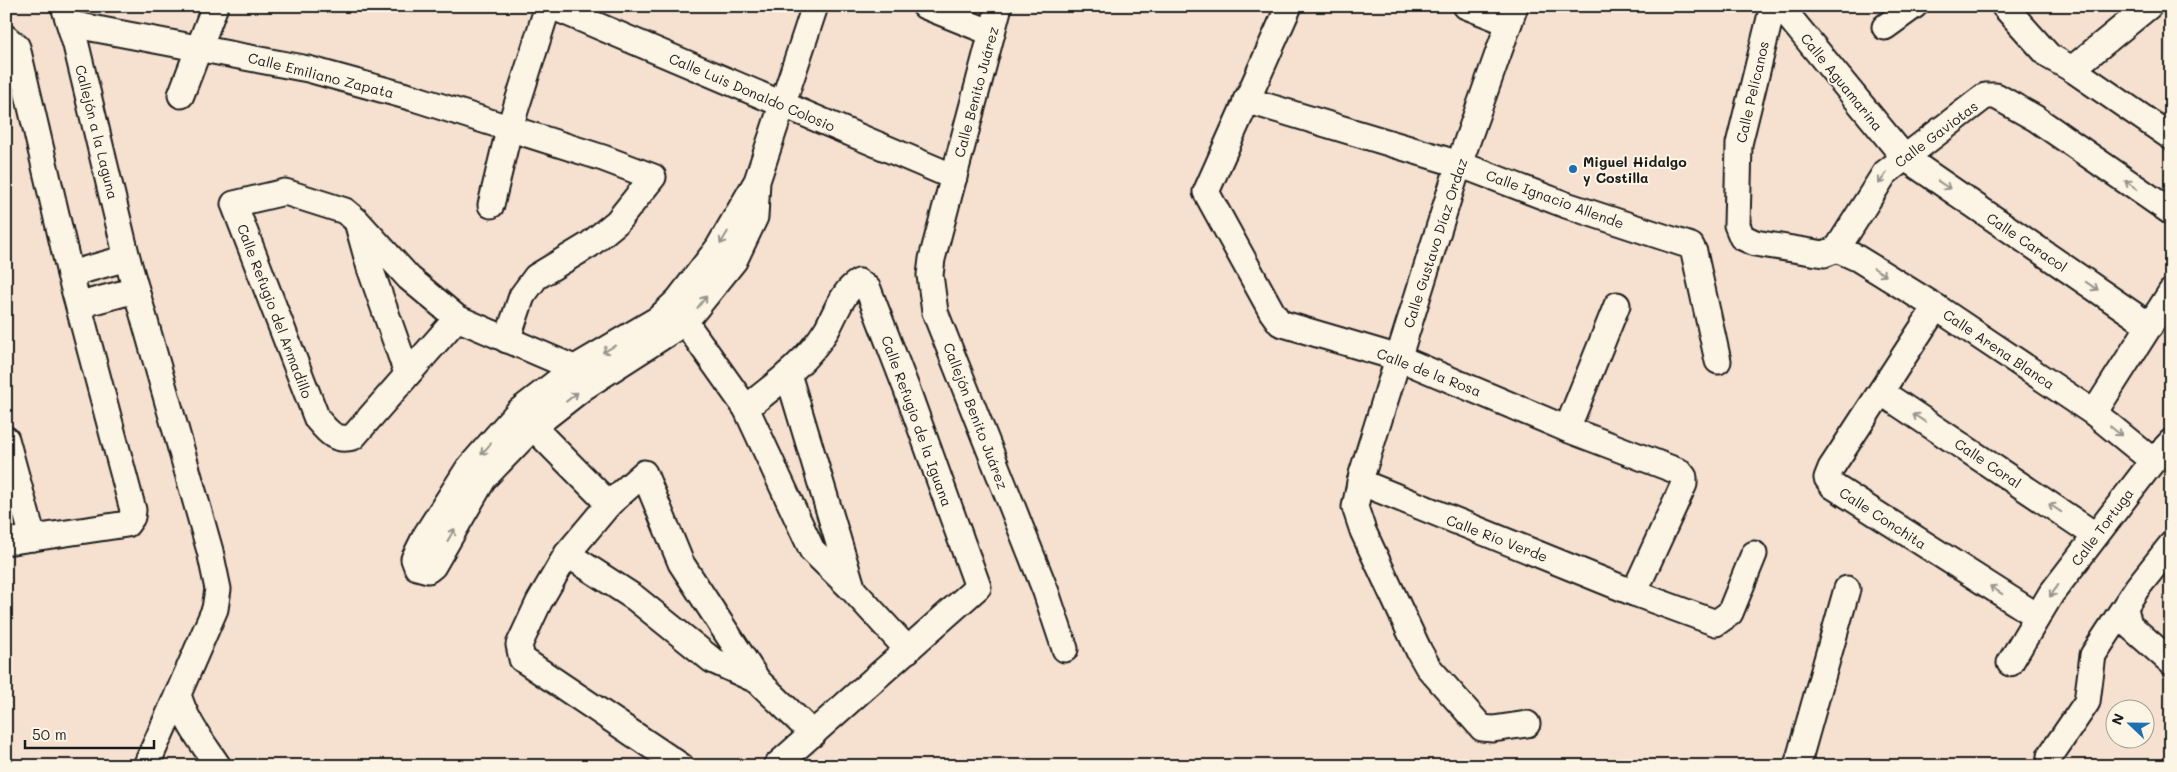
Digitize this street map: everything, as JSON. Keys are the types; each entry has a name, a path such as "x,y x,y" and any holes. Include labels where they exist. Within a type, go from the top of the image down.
{"street":[{"path":"181,95 215,6"},
{"path":"491,205 509,130 549,6"},
{"name":"Calle Luis Donaldo Colosio","path":"549,6 954,177"},
{"path":"757,181 755,217 734,260 686,322 598,379 526,420 484,478 433,566 428,570 417,567 414,559 426,535 463,477 526,420 576,368 658,319 678,300 718,248 757,181 816,6"},
{"path":"925,6 992,32"},
{"name":"Calle Benito Juárez","path":"954,177 998,6"},
{"path":"1246,100 1289,6"},
{"path":"1466,6 1512,15"},
{"name":"Calle Pelícanos","path":"1773,6 1739,144 1736,225 1742,237 1755,242 1824,254 1837,248"},
{"name":"Calle Aguamarina","path":"1780,6 1904,157"},
{"path":"1885,28 1914,6"},
{"path":"2004,6 2049,56 2072,68 2171,137"},
{"path":"2072,68 2149,6"},
{"name":"Calle Emiliano Zapata","path":"67,15 198,49 308,69 417,99 509,130 603,158 653,177 617,222 589,245 536,277 522,296 507,340"},
{"name":"Callejón a la Laguna","path":"67,15 127,258 210,551 218,589 215,610 146,766"},
{"name":"Calle Gustavo Díaz Ordaz","path":"1512,15 1459,164 1360,482 1355,506 1363,531 1428,668 1482,728 1493,729 1527,724"},
{"path":"6,38 17,47 70,274 133,510 132,518 127,524 6,542"},
{"name":"Calle Gaviotas","path":"1837,248 1885,173 1985,96 1996,96 2035,118 2171,212"},
{"name":"Calle Ignacio Allende","path":"1246,100 1459,164 1566,205 1691,246 1694,252 1718,361"},
{"name":"Calle de la Rosa","path":"1246,100 1206,192 1280,322 1398,358 1567,429 1680,472 1684,477 1684,484 1634,593"},
{"name":"Calle Caracol","path":"1904,157 2150,326"},
{"name":"Callejón Benito Juárez","path":"954,177 931,267 931,292 936,312 1046,592 1065,649"},
{"name":"Calle Refugio del Armadillo","path":"457,318 353,437 344,440 332,436 317,419 234,204 285,192 325,203 345,211 357,221 409,278 457,318 598,379"},
{"path":"357,221 370,268 408,373"},
{"name":"Calle Arena Blanca","path":"1837,248 1857,258 1936,307 2094,413 2153,462"},
{"path":"70,274 127,258"},
{"name":"Calle Refugio de la Iguana","path":"746,408 788,374 825,332 848,291 859,282 863,283 868,289 907,390 978,587 776,766"},
{"path":"79,305 136,290"},
{"path":"2094,413 2171,292"},
{"path":"1567,429 1617,305"},
{"name":"Calle Conchita","path":"1936,307 1831,468 1827,478 1833,486 2037,616"},
{"path":"686,322 746,408 812,550 853,590 908,650"},
{"path":"788,374 853,590"},
{"name":"Calle Coral","path":"1881,392 2095,534"},
{"path":"526,420 609,504"},
{"path":"6,439 33,538"},
{"name":"Calle Tortuga","path":"2010,663 2037,616 2095,534 2171,442"},
{"path":"681,766 522,659 519,645 539,602 568,554 609,504 644,473 681,564 758,681 813,734"},
{"name":"Calle Río Verde","path":"1360,482 1634,593 1716,623 1730,613 1754,554"},
{"path":"2050,756 2087,702 2093,655 2137,588 2171,545"},
{"path":"568,554 635,598 712,660 758,681"},
{"path":"1797,766 1847,588"},
{"path":"2125,608 2129,625 2171,662"},
{"path":"178,694 181,707 218,766"}],"place":[{"name":"Miguel Hidalgo y Costilla","path":"1573,169"}]}
